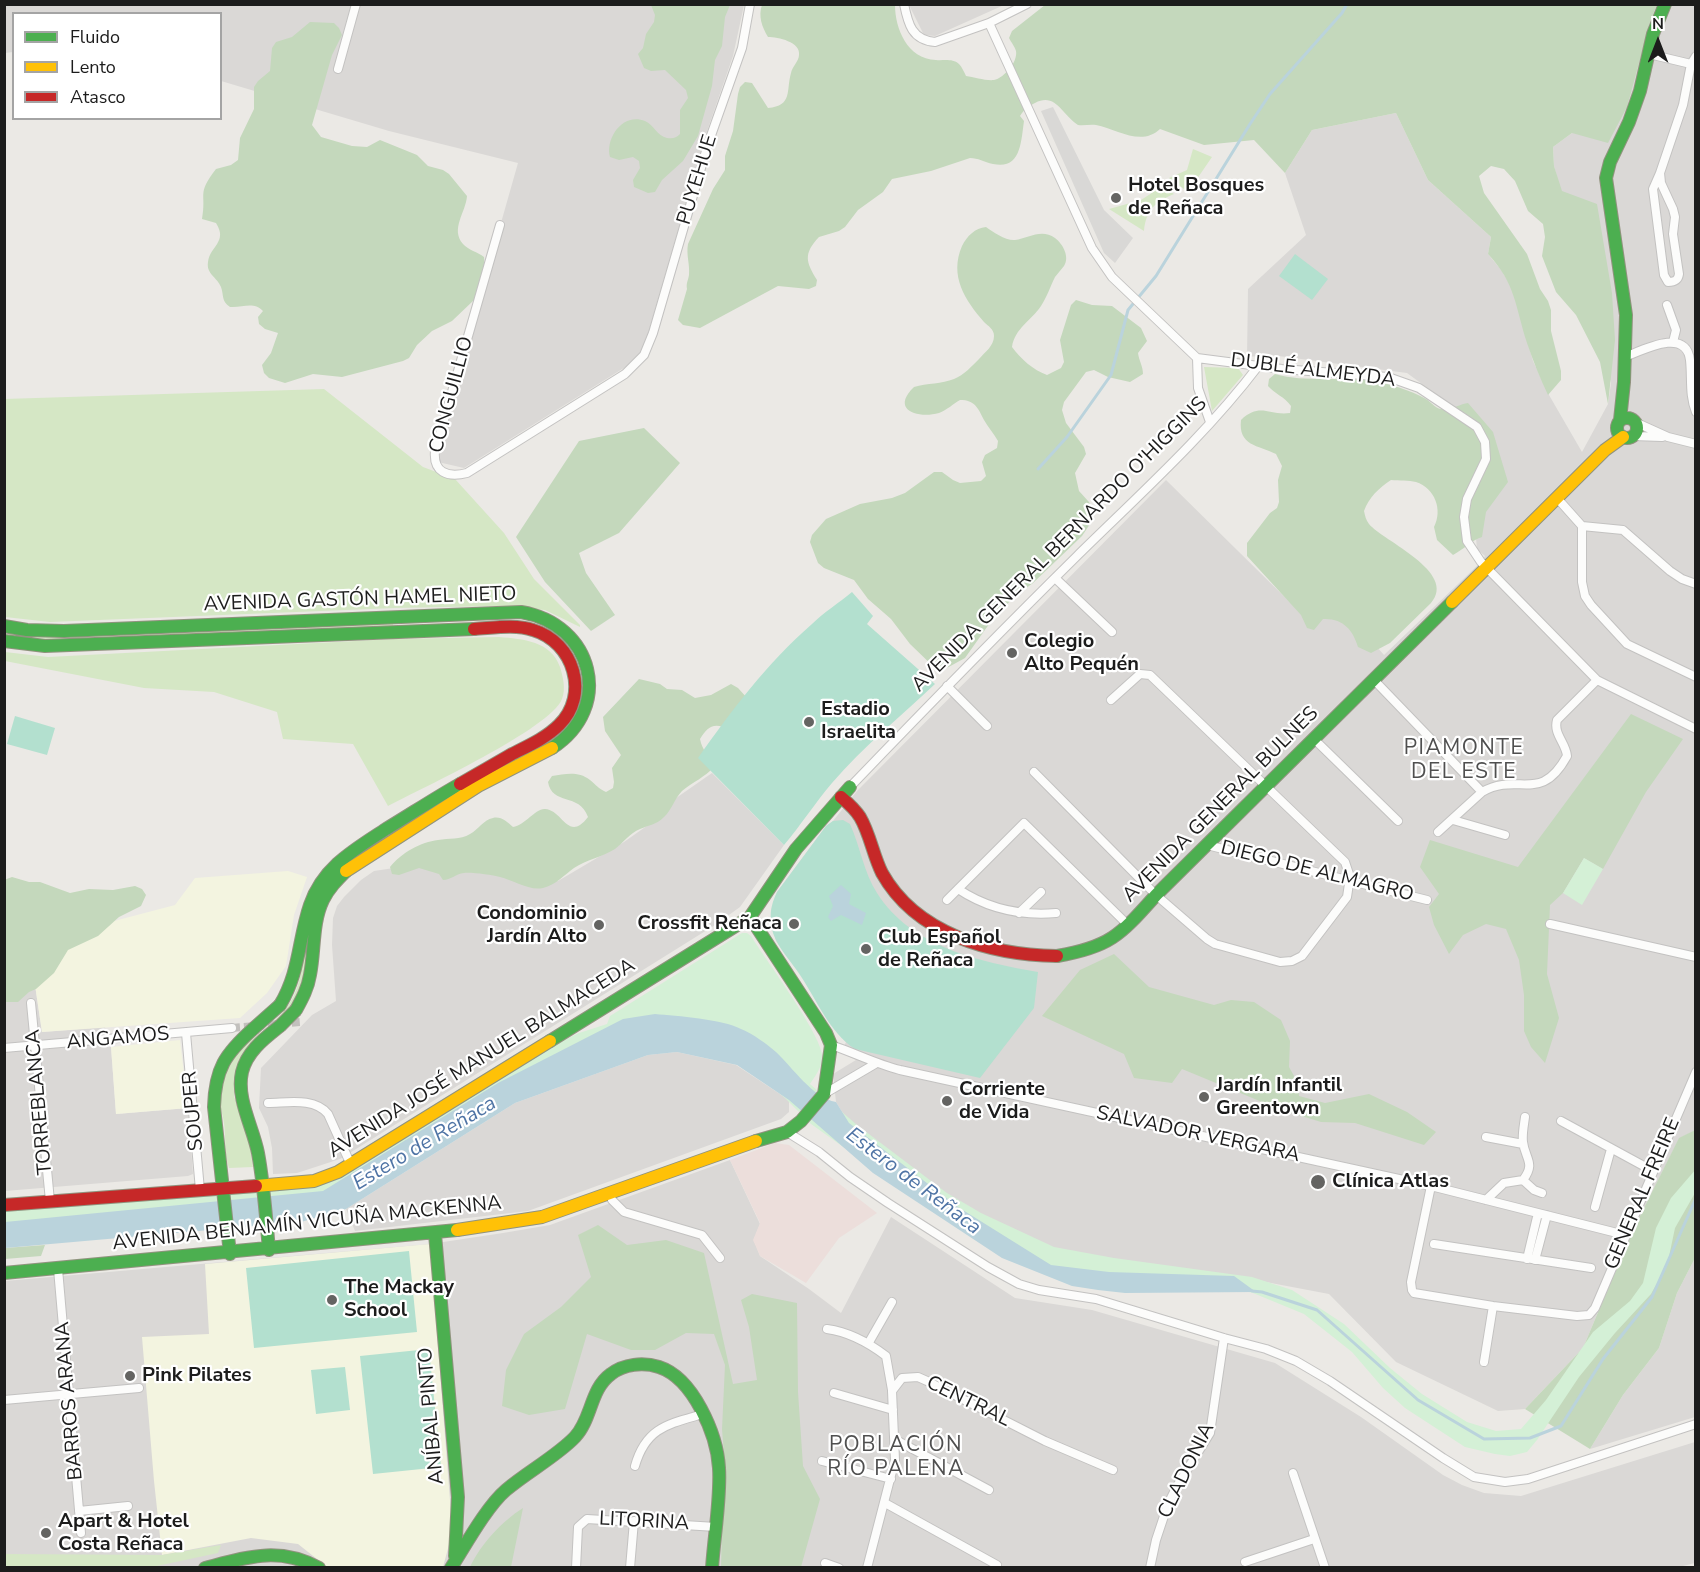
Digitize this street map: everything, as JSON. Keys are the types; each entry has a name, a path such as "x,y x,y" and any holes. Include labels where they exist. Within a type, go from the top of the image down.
{"street":[{"path":"338,69 356,4"},
{"name":"PUYEHUE","path":"644,356 656,323 708,144 742,48 750,4"},
{"path":"904,4 909,26 914,33 925,40 935,42 989,23 1028,4"},
{"path":"1627,428 1624,382 1626,315 1605,178 1640,91 1653,34 1665,4"},
{"path":"989,23 1100,262 1134,299 1197,358 1198,388 1210,422"},
{"path":"1649,54 1693,60 1683,105 1653,189 1664,275 1668,282 1674,282 1679,274 1673,234 1675,217 1671,200 1661,183 1660,172"},
{"name":"CONGUILLIO","path":"500,225 440,429 435,451 437,467 451,474 467,473 625,374 644,356"},
{"path":"1667,305 1676,330 1672,342"},
{"path":"1625,357 1650,347 1672,342 1681,345 1689,356 1691,398 1695,412"},
{"name":"DUBLÉ ALMEYDA","path":"1197,358 1259,366 1380,375 1419,388 1477,427 1485,442 1486,459 1467,499 1464,525 1467,541 1486,568 1597,680 1695,729"},
{"name":"AVENIDA GENERAL BERNARDO O'HIGGINS","path":"750,917 773,881 830,808 1150,484 1210,422 1259,366"},
{"path":"1627,428 1695,444"},
{"path":"1627,428 1668,437"},
{"name":"AVENIDA GENERAL BULNES","path":"841,797 861,818 876,860 894,891 922,918 956,936 1010,954 1047,958 1073,955 1099,946 1111,940 1128,926 1156,895 1627,428"},
{"path":"1557,498 1582,526 1582,582 1585,596 1591,605 1628,644 1695,677"},
{"path":"1582,526 1623,530 1670,571 1695,584"},
{"path":"1055,578 1113,632"},
{"name":"AVENIDA GASTÓN HAMEL NIETO","path":"4,626 27,630 64,631 520,612 549,619 562,628 572,638 583,656 589,686 584,712 575,728 558,744 498,775 350,868 336,879 326,892 319,908 306,989 296,1010 250,1055 240,1082 242,1097 257,1146 269,1250"},
{"name":"AVENIDA GASTÓN HAMEL NIETO","path":"4,641 45,646 519,627 546,635 564,651 573,669 576,689 570,710 561,722 539,739 439,794 355,849 337,862 323,879 307,911 292,986 280,1005 228,1052 220,1065 214,1083 214,1107 230,1254"},
{"path":"1034,772 1156,895 1215,944 1286,962 1298,959 1307,953 1345,901 1349,892 1349,872 1345,862 1150,675 1140,674 1111,700"},
{"path":"1374,680 1482,792"},
{"path":"1438,832 1482,792 1503,784 1539,785 1550,778 1565,760 1567,753 1556,730 1557,720 1597,680"},
{"path":"948,686 987,726"},
{"path":"1314,739 1398,821"},
{"path":"850,787 861,818"},
{"path":"830,808 843,808 861,818"},
{"path":"1453,820 1505,835"},
{"path":"947,900 1024,823 1128,926"},
{"name":"DIEGO DE ALMAGRO","path":"1207,845 1427,900"},
{"path":"958,889 985,904 1019,913 1056,913"},
{"path":"1019,913 1041,892"},
{"path":"750,917 826,1033 831,1045 822,1097"},
{"name":"AVENIDA JOSÉ MANUEL BALMACEDA","path":"4,1204 200,1190 224,1193 263,1190 314,1181 351,1165 750,917"},
{"path":"1550,924 1695,957"},
{"name":"TORREBLANCA","path":"31,1003 50,1201"},
{"name":"ANGAMOS","path":"4,1048 232,1029"},
{"name":"SOUPER","path":"186,1033 200,1190"},
{"name":"SALVADOR VERGARA","path":"831,1045 875,1064 1431,1186 1625,1235"},
{"path":"822,1097 875,1064"},
{"name":"GENERAL FREIRE","path":"1492,1306 1577,1316 1589,1315 1595,1308 1695,1072"},
{"name":"AVENIDA BENJAMÍN VICUÑA MACKENNA","path":"4,1273 435,1234 531,1219 748,1143 787,1132 801,1121 822,1097"},
{"path":"268,1103 315,1104 323,1108 328,1114 351,1165"},
{"path":"1486,1200 1504,1183 1523,1180 1530,1169 1530,1162 1523,1144 1525,1117"},
{"path":"1561,1121 1653,1171"},
{"path":"787,1132 819,1152 888,1203 988,1268 1019,1284 1039,1290 1096,1299 1266,1349 1296,1361 1330,1381 1474,1477 1516,1481 1539,1476 1695,1424"},
{"path":"1486,1137 1523,1144"},
{"path":"1595,1208 1611,1149"},
{"path":"1523,1180 1534,1190 1542,1192"},
{"path":"1431,1186 1411,1282 1412,1290 1419,1294 1492,1306 1484,1362"},
{"path":"610,1193 612,1200 624,1212 702,1235 720,1258"},
{"path":"1531,1259 1542,1214"},
{"name":"ANÍBAL PINTO","path":"435,1234 458,1497 453,1564"},
{"path":"1434,1244 1591,1268"},
{"name":"BARROS ARANA","path":"58,1269 81,1533"},
{"path":"868,1344 892,1302"},
{"path":"827,1329 841,1331 886,1356 892,1391 896,1440 895,1460 867,1567"},
{"name":"CLADONIA","path":"1150,1568 1156,1540 1168,1504 1210,1433 1224,1338"},
{"path":"453,1564 504,1491 575,1437 603,1381 616,1370 636,1364 665,1368 687,1384 696,1397 703,1414 718,1456 719,1470 712,1568"},
{"name":"CENTRAL","path":"892,1391 902,1378 918,1377 981,1407 1045,1442 1113,1470"},
{"path":"4,1400 139,1388"},
{"path":"834,1393 893,1410"},
{"path":"635,1466 643,1444 651,1435 661,1429 703,1414"},
{"path":"896,1440 989,1490"},
{"path":"822,1461 891,1479"},
{"path":"1293,1473 1325,1568"},
{"path":"885,1503 997,1565"},
{"path":"79,1511 129,1506"},
{"name":"LITORINA","path":"576,1568 578,1527 583,1521 592,1518 716,1527"},
{"path":"630,1568 634,1521"},
{"path":"1245,1562 1314,1539"},
{"path":"205,1568 256,1554 274,1553 291,1555 319,1568"},
{"path":"825,1563 839,1568"}],"shaded area":[{"path":"5,5 744,5 733,56 706,134 643,351 635,361 464,468 438,462 439,441 518,163 389,131 222,81 222,12 12,12 12,52 5,53"},
{"path":"651,5 730,5 725,17 722,46 715,60 712,86 698,136 683,161 662,180 655,192 648,193 634,187 633,180 640,168 639,161 633,157 619,160 610,157 609,150 617,128 630,120 645,121 667,138 674,138 680,134 680,110 688,98 686,90 665,70 651,71 644,68 638,54 654,22 655,15"},
{"path":"762,5 895,5 900,32 910,48 917,54 926,58 956,62 966,76 994,80 1006,73 1015,60 1016,51 1009,38 1012,31 1045,5 1657,5 1651,19 1627,107 1608,143 1572,133 1553,147 1554,166 1562,191 1597,204 1612,293 1615,340 1608,404 1600,362 1576,315 1556,292 1542,256 1545,237 1543,224 1528,211 1515,181 1504,169 1491,166 1479,176 1484,193 1527,254 1540,289 1551,310 1551,331 1561,380 1548,395 1529,350 1514,296 1504,275 1488,254 1491,237 1428,180 1396,113 1312,130 1285,173 1254,140 1204,145 1160,129 1145,137 1137,137 1096,125 1078,125 1054,102 1042,100 1028,107 1020,116 1024,121 1020,145 1018,153 1009,163 993,164 970,158 931,171 892,179 883,192 858,210 845,227 819,237 808,253 810,268 817,280 816,286 809,289 778,286 700,328 683,325 678,320 689,275 688,244 713,189 725,170 725,156 733,131 740,87 745,82 752,83 768,108 776,107 785,101 792,71 799,57 799,50 793,44 783,39 768,37 761,21"},
{"path":"909,5 1004,5 935,36 924,35"},
{"path":"1657,5 1695,5 1695,1130 1679,1139 1630,1236 1583,1348 1525,1409 1498,1411 1396,1362 1329,1294 1234,1276 1109,1272 987,1227 849,1123 836,1102 833,1074 856,1060 841,1053 846,1042 835,1030 801,975 776,941 771,910 777,892 826,826 833,821 857,791 1166,480 1307,619 1333,597 1384,655 1481,562 1485,556 1477,549 1474,516 1489,433 1407,373 1271,355 1247,357 1248,289 1306,235 1285,173 1312,130 1396,113 1428,180 1491,237 1488,254 1502,271 1513,290 1533,361 1549,395 1582,452 1608,404 1611,383 1554,166 1553,147 1572,133 1651,19"},
{"path":"310,22 334,23 342,35 332,55 312,125 321,137 352,146 367,147 380,140 417,155 428,166 449,174 467,196 458,226 459,238 465,246 484,257 485,272 474,300 452,321 432,331 417,345 409,358 342,377 313,374 285,383 269,378 264,373 262,365 271,353 278,333 265,329 259,324 258,317 263,311 255,306 230,307 227,305 219,284 210,273 209,257 220,235 216,223 202,219 203,194 206,184 216,169 231,165 238,160 240,138 254,109 254,87 270,71 272,48 276,42 292,37"},
{"path":"1053,107 1104,210 1133,238 1115,263 1104,253 1041,111"},
{"path":"986,227 1011,240 1035,234 1050,235 1065,251 1064,266 1055,277 1041,306 1016,335 1012,347 1032,367 1047,375 1061,368 1064,362 1060,340 1071,305 1076,300 1092,305 1112,306 1141,328 1147,341 1138,353 1143,374 1130,382 1108,377 1094,370 1086,372 1064,402 1062,410 1066,423 1084,447 1086,454 1075,473 1079,491 1092,509 1090,524 1082,536 1033,583 1014,597 992,620 965,658 938,671 910,644 891,619 868,599 854,580 824,568 818,563 810,542 812,535 826,519 860,504 905,493 934,472 942,472 960,483 981,481 986,476 982,462 985,455 997,448 998,441 975,406 969,401 960,400 939,413 923,415 910,411 905,402 907,395 914,387 949,381 961,375 993,343 993,331 977,314 965,296 957,267 958,257 966,239 975,231"},
{"path":"1275,374 1299,378 1380,382 1413,393 1441,409 1468,403 1493,432 1508,482 1486,512 1482,537 1453,555 1437,540 1434,527 1438,514 1436,500 1423,485 1413,481 1391,480 1369,501 1364,511 1369,524 1427,569 1435,580 1437,591 1431,603 1390,643 1371,653 1358,647 1350,630 1342,623 1323,619 1314,630 1307,628 1301,615 1247,556 1247,543 1270,513 1277,508 1278,480 1282,466 1276,454 1246,440 1241,429 1241,420 1259,411 1290,413 1289,403 1268,386 1269,379"},
{"path":"644,428 680,463 619,533 579,553 586,573 615,615 591,631 545,582 516,537 579,441"},
{"path":"639,679 660,684 667,689 682,690 695,698 711,695 731,684 748,699 723,727 712,727 702,736 701,743 714,767 682,791 661,820 636,831 615,849 579,865 548,887 532,888 500,877 476,873 461,874 443,880 439,874 419,868 399,875 392,874 390,867 412,849 432,841 466,836 493,818 506,821 513,827 545,809 556,814 570,826 575,827 581,824 588,817 584,809 579,804 555,794 548,782 552,776 576,774 590,780 606,792 613,788 612,768 621,755 605,731 603,717"},
{"path":"1631,714 1683,739 1646,792 1603,869 1584,858 1563,893 1550,905 1547,974 1559,1018 1545,1063 1531,1047 1524,1031 1524,995 1519,960 1506,929 1486,924 1463,935 1449,954 1434,925 1429,907 1439,894 1420,867 1430,840 1518,867"},
{"path":"712,773 784,845 740,907 715,925 340,1159 297,1173 273,1174 268,1127 259,1108 261,1068 312,1015 336,1001 332,945 333,918 337,906 361,880 374,871 414,865 558,881 624,842 658,818 656,812"},
{"path":"1584,858 1603,869 1582,905 1563,893"},
{"path":"288,871 307,877 294,915 286,966 267,993 240,1018 42,1032 28,938 99,925 175,905 195,878"},
{"path":"12,877 29,882 40,882 70,893 89,889 113,890 135,886 142,889 146,895 141,906 119,917 98,936 68,950 54,973 36,989 18,1002 4,1002 4,880"},
{"path":"742,933 751,936 803,1014 819,1045 822,1055 821,1063 810,1084 857,1125 947,1193 981,1213 1054,1247 1114,1258 1252,1277 1292,1290 1344,1324 1390,1368 1422,1394 1467,1422 1496,1431 1521,1429 1546,1400 1593,1332 1630,1301 1643,1283 1656,1228 1671,1198 1696,1169 1695,1193 1675,1228 1667,1266 1651,1294 1579,1377 1527,1452 1510,1456 1465,1447 1405,1408 1383,1388 1352,1352 1304,1314 1253,1293 1227,1287 1050,1273 925,1205 811,1124 785,1098 737,1058 673,1044 514,1096 358,1197 5,1245 5,1204 326,1178 522,1060 579,1033 607,1024 610,1016"},
{"path":"28,938 42,1032 105,1027 111,1047 116,1114 188,1108 193,1174 5,1191 5,943"},
{"path":"1114,954 1149,987 1214,1005 1231,1000 1254,1002 1281,1020 1290,1041 1289,1067 1298,1083 1299,1096 1325,1103 1369,1094 1407,1112 1436,1132 1424,1145 1355,1123 1321,1122 1279,1109 1182,1069 1172,1083 1134,1078 1124,1054 1042,1016 1080,970"},
{"path":"180,1040 188,1108 116,1114 111,1047"},
{"path":"677,1052 736,1065 789,1100 789,1112 781,1119 528,1211 355,1231 346,1209 515,1103 648,1055"},
{"path":"1695,1130 1695,1258 1677,1293 1659,1348 1623,1395 1590,1449 1525,1409 1583,1348 1630,1236 1679,1138"},
{"path":"775,1143 789,1145 877,1213 839,1238 806,1283 760,1256 753,1240 760,1223 730,1160"},
{"path":"730,1160 760,1224 754,1240 760,1256 841,1313 891,1217 1015,1298 1092,1310 1275,1363 1361,1417 1443,1475 1484,1493 1521,1496 1695,1442 1695,1563 1679,1567 5,1568 5,1281 430,1244 503,1233 550,1225"},
{"path":"598,1225 627,1245 666,1240 704,1253 733,1384 757,1380 749,1327 741,1300 752,1294 797,1303 798,1392 803,1466 820,1499 801,1567 721,1567 725,1365 714,1334 686,1333 655,1350 631,1350 587,1334 565,1409 529,1415 502,1406 506,1370 524,1334 561,1307 591,1277 578,1235"},
{"name":"The Mackay School","path":"430,1244 451,1513 450,1541 443,1567 327,1567 298,1544 251,1538 162,1555 142,1337 209,1334 205,1264"},
{"path":"45,1245 41,1256 5,1259 5,1248"},
{"path":"1695,1258 1695,1417 1590,1449 1623,1395 1659,1348 1677,1293"},
{"path":"523,1508 511,1567 470,1567 492,1534"}],"green space":[{"path":"1193,149 1212,157 1188,192 1169,178 1187,170"},
{"path":"1158,189 1174,194 1162,200 1149,212 1144,231 1109,209 1141,200"},
{"path":"1295,254 1328,279 1312,300 1279,276"},
{"path":"1204,367 1238,368 1243,375 1212,411"},
{"path":"324,389 423,467 455,479 504,533 534,579 580,627 545,610 496,606 50,622 5,617 4,399"},
{"name":"Estadio Israelita","path":"852,592 873,616 867,624 935,684 844,770 784,845 698,758 765,671 796,639"},
{"path":"393,624 393,627 59,640 5,636 5,632 58,637"},
{"path":"499,637 535,643 550,652 560,667 564,687 562,699 535,726 511,741 388,806 353,744 283,739 277,712 214,692 144,688 5,661 5,652 48,657 394,639"},
{"path":"15,716 55,728 47,755 7,744"},
{"path":"510,759 346,866 313,918 304,977 296,1000 237,1069 234,1096 249,1140 253,1167 229,1168 220,1104 221,1083 226,1068 245,1045 270,1025 291,1001 300,977 309,923 328,879 354,856"},
{"name":"Club Español de Reñaca","path":"843,820 850,824 877,893 908,927 948,949 971,957 1038,972 1034,1008 980,1078 855,1049 831,1025 778,944 771,922 773,902 777,892 826,826 833,821"},
{"name":"The Mackay School","path":"409,1251 417,1332 254,1348 246,1268"},
{"name":"The Mackay School","path":"429,1349 441,1467 373,1474 360,1356"},
{"path":"345,1367 350,1410 316,1414 311,1370"},
{"path":"221,1545 218,1553 152,1567 5,1567 5,1554 162,1555"}],"water":[{"path":"841,885 851,894 849,904 866,913 862,925 841,915 831,921 828,917 833,906 829,896"},
{"path":"655,1014 699,1018 723,1023 755,1036 776,1052 819,1095 836,1102 849,1123 958,1207 1051,1265 1109,1272 1234,1276 1256,1292 1125,1293 1098,1290 1072,1286 1002,1258 873,1173 789,1100 737,1065 677,1052 648,1055 515,1103 346,1209 301,1222 5,1248 5,1222 323,1191 498,1083 623,1019"}],"waterway":[{"path":"1038,469 1067,437 1111,375 1128,310 1156,276 1250,124 1270,94 1342,13 1347,4"},
{"name":"Estero de Reñaca","path":"1252,1291 1262,1292 1317,1310 1418,1400 1484,1439 1530,1438 1561,1426 1603,1359 1652,1297 1696,1198"}],"tunnel":[{"path":"232,1028 301,1022"}],"traffic: fast":[{"path":"1620,420 1624,382 1626,315 1606,178 1610,162 1629,122 1640,91 1653,34 1665,4"},
{"path":"1623,418 1631,418 1637,424 1637,428 1637,432 1631,438 1623,438 1617,432 1617,424 1623,418"},
{"path":"1057,956 1103,943 1124,929 1452,602"},
{"path":"4,626 27,630 64,631 521,612 546,620 565,633 579,649 587,669 589,690 584,711 572,731 552,748"},
{"path":"4,641 45,646 474,629"},
{"path":"280,1005 287,993 295,968 310,905 331,870 362,844 460,784"},
{"path":"550,1041 750,917 796,849 850,787"},
{"path":"296,1010 309,980 319,909 328,892 346,871"},
{"path":"750,917 826,1033 831,1045 824,1094 801,1121 787,1132 756,1141"},
{"path":"253,1029 280,1005"},
{"path":"280,1026 296,1010"},
{"path":"269,1250 260,1165 256,1143 243,1103 241,1082 244,1064 252,1051 280,1026"},
{"path":"230,1254 214,1107 215,1094 223,1063 235,1046 253,1029"},
{"path":"4,1273 457,1230"},
{"path":"435,1234 458,1497 455,1556"},
{"path":"451,1568 499,1497 514,1483 560,1451 581,1430 604,1380 622,1368 640,1364 659,1367 671,1373 682,1383 701,1409 714,1439 719,1479 712,1568"},
{"path":"205,1568 249,1557 276,1555 304,1561 319,1568"}],"traffic: slow":[{"path":"1452,602 1605,450 1623,437"},
{"path":"346,871 478,786 552,748"},
{"path":"256,1186 314,1181 338,1172 550,1041"},
{"path":"457,1230 542,1217 756,1141"}],"traffic: jam":[{"path":"460,784 554,730 568,713 574,699 573,671 559,646 547,636 519,627 474,629"},
{"path":"841,797 860,817 882,873 914,912 935,926 982,945 1032,955 1057,956"},
{"path":"4,1205 256,1186"}],"place":[{"name":"Hotel Bosques de Reñaca","path":"1116,198"},
{"name":"Colegio Alto Pequén","path":"1012,653"},
{"name":"Estadio Israelita","path":"809,722"},
{"name":"Crossfit Reñaca","path":"794,924"},
{"name":"Condominio Jardín Alto","path":"599,925"},
{"name":"Club Español de Reñaca","path":"866,949"},
{"name":"Jardín Infantil Greentown","path":"1204,1097"},
{"name":"Corriente de Vida","path":"947,1101"},
{"name":"Clínica Atlas","path":"1318,1182"},
{"name":"The Mackay School","path":"332,1300"},
{"name":"Pink Pilates","path":"130,1376"},
{"name":"Apart & Hotel Costa Reñaca","path":"46,1533"}],"district":[{"name":"PIAMONTE DEL ESTE","path":"1464,761"},
{"name":"POBLACIÓN RÍO PALENA","path":"896,1458"}]}
